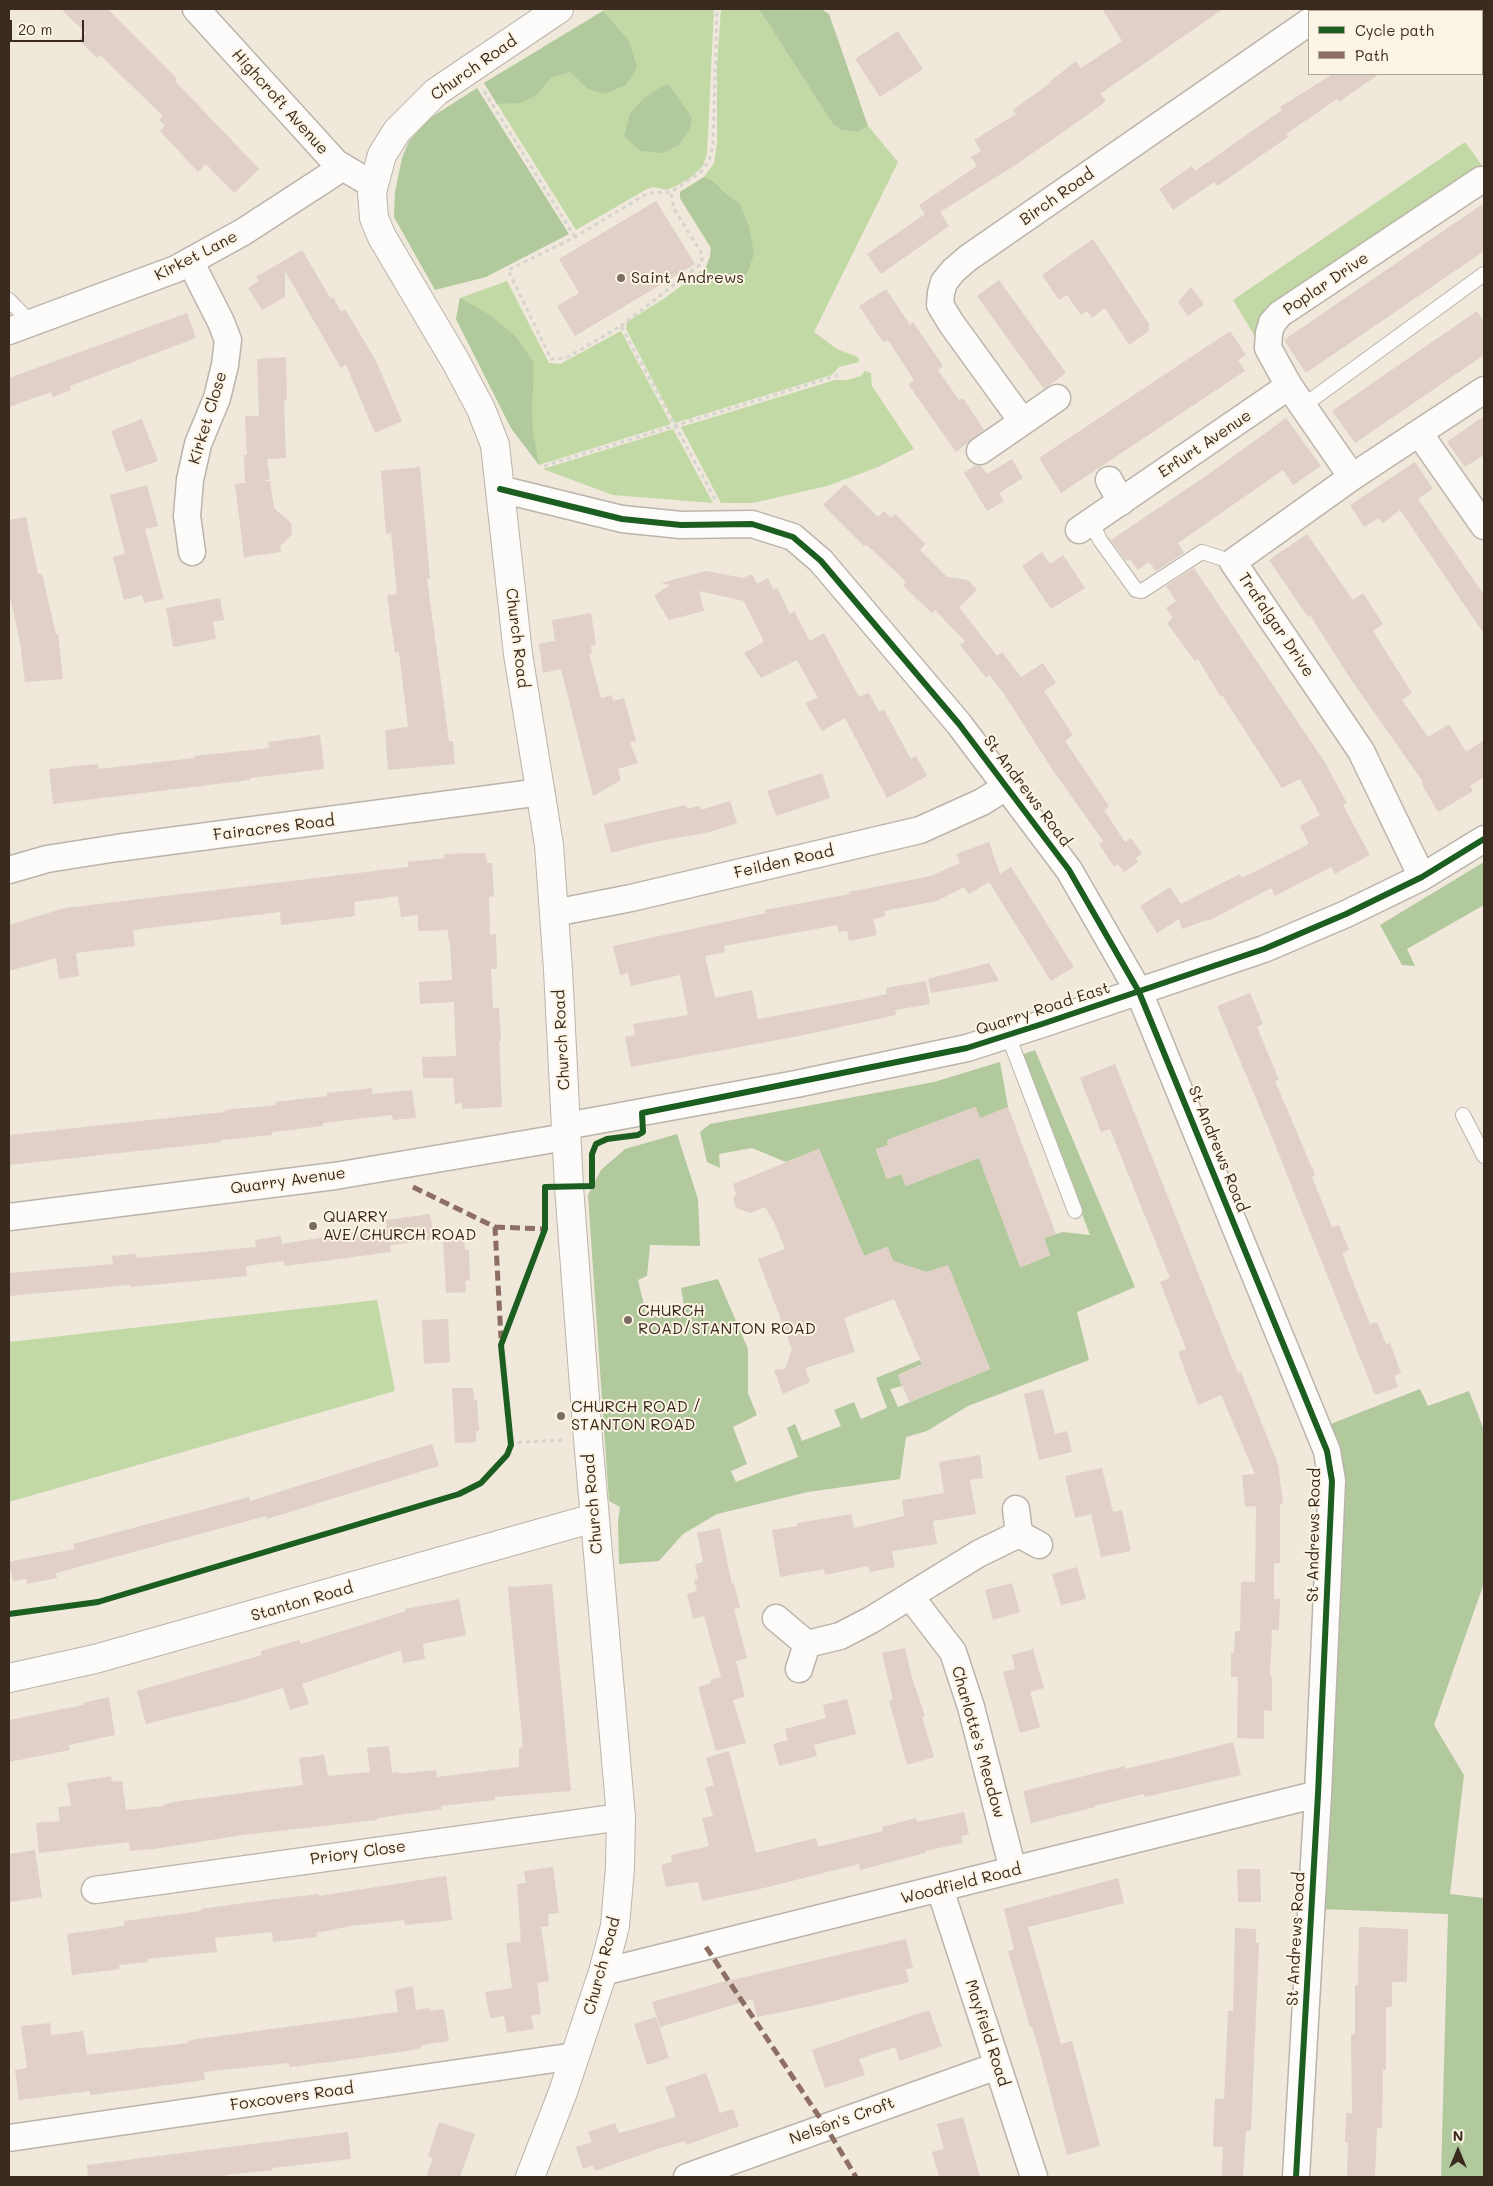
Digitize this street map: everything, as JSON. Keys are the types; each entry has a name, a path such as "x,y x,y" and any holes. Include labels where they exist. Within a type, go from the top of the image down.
{"main road":[{"name":"Church Road","path":"530,2177 576,2056 603,1972 615,1926 622,1817 588,1439 566,1132 549,845 518,654 495,445 481,409 456,362 378,227 374,218 372,192 382,155 397,131 436,92 559,9"},
{"name":"Stanton Road","path":"9,1678 96,1659 594,1518"}],"street":[{"name":"Highcroft Avenue","path":"196,9 324,150 343,167 364,179 375,180"},
{"name":"Birch Road","path":"1022,421 940,305 944,282 968,258 1308,23"},
{"name":"Kirket Lane","path":"20,327 176,269 243,232 343,167"},
{"name":"Poplar Drive","path":"1352,477 1296,396 1268,348 1272,323 1280,314 1483,182"},
{"name":"Kirket Close","path":"190,262 221,322 228,340 225,365 216,398 198,444 190,480 187,516 192,552"},
{"name":"Trafalgar Drive","path":"1422,877 1361,751 1232,562 1352,477 1484,390"},
{"name":"Erfurt Avenue","path":"1085,526 1115,491 1296,396"},
{"path":"980,452 1057,398"},
{"path":"1419,433 1484,526"},
{"name":"St Andrews Road","path":"500,489 622,519 681,525 752,524 793,537 822,561 959,724 1069,870 1139,992 1327,1451 1332,1481 1318,1794 1296,2177"},
{"name":"Feilden Road","path":"554,913 631,898 920,830 982,802 1006,786"},
{"name":"Fairacres Road","path":"9,870 47,859 117,848 541,792"},
{"name":"Quarry Road East","path":"566,1132 968,1048 1264,949 1346,914 1422,877 1484,839"},
{"name":"Quarry Avenue","path":"9,1217 335,1176 566,1132"},
{"path":"807,1644 840,1636 871,1620 978,1554 1025,1529"},
{"name":"Charlotte's Meadow","path":"910,1596 953,1652 971,1707 1014,1870"},
{"path":"776,1618 807,1644"},
{"path":"799,1669 807,1644"},
{"name":"Woodfield Road","path":"603,1972 1318,1794"},
{"name":"Priory Close","path":"95,1890 622,1817"},
{"name":"Mayfield Road","path":"940,1889 1034,2177"},
{"name":"Foxcovers Road","path":"9,2138 576,2056"},
{"name":"Nelson's Croft","path":"687,2177 997,2066"}],"lane":[{"path":"1296,396 1484,274"},
{"path":"9,300 20,327"},
{"path":"1085,526 1100,540 1136,590 1142,591 1202,552 1232,562"},
{"path":"1008,1035 1075,1211"},
{"path":"1463,1115 1484,1156"}],"path":[{"path":"671,192 674,209 702,254 702,264 621,326 566,358 551,359 508,270 575,237 648,193 671,192 700,173 709,161 713,138 717,9"},
{"path":"470,69 575,237"},
{"path":"621,326 728,524"},
{"path":"544,466 839,376"},
{"path":"510,1433 510,1446 588,1439"}],"green space":[{"path":"606,9 714,9 707,154 703,166 690,178 666,190 654,187 647,189 576,230 484,83"},
{"path":"721,9 759,9 832,123 841,130 858,132 868,126 898,162 814,332 837,349 858,357 859,362 839,367 832,375 675,423 626,329 627,322 665,298 706,267 710,257 711,248 680,198 680,192 704,177 714,163 717,143 717,64"},
{"path":"759,9 821,9 829,14 868,126 858,132 841,130 832,123"},
{"path":"603,11 629,41 637,67 626,85 605,94 588,89 570,72 551,78 535,96 520,103 497,104 484,83"},
{"path":"664,85 669,85 692,118 690,128 679,145 662,153 641,151 624,136 630,113 644,98"},
{"path":"477,88 569,234 486,277 435,290 394,217 395,192 402,158 409,141 430,118"},
{"path":"1465,142 1484,168 1256,338 1233,300"},
{"path":"704,177 713,181 728,196 739,203 749,226 754,254 747,274 732,283 715,281 706,267 711,248 680,198 680,192"},
{"path":"507,281 549,363 560,364 621,331 671,424 539,465 511,428 456,319 460,298"},
{"path":"460,298 490,315 516,337 534,363 533,432 539,465 511,428 456,319"},
{"path":"865,371 871,373 872,386 914,449 878,467 827,486 753,503 721,503 681,427 835,380 847,380 861,376"},
{"path":"673,429 713,503 613,495 543,469"},
{"path":"1484,862 1484,905 1407,949 1415,966 1402,965 1380,925"},
{"path":"1035,1050 1135,1287 1077,1312 1089,1360 968,1406 927,1431 906,1437 900,1479 808,1492 717,1514 683,1534 659,1561 619,1564 618,1522 620,1507 609,1501 588,1195 601,1170 625,1149 677,1134 698,1199 700,1246 650,1245 647,1276 638,1280 647,1318 685,1311 681,1288 718,1279 748,1349 748,1393 757,1415 733,1427 747,1464 731,1471 736,1482 798,1457 787,1428 795,1424 802,1441 841,1426 834,1410 854,1402 861,1419 887,1408 876,1378 920,1360 922,1364 898,1375 902,1386 890,1389 898,1407 990,1369 948,1266 926,1272 893,1261 887,1247 864,1256 819,1149 786,1162 752,1148 719,1154 720,1168 707,1162 700,1132 710,1124 934,1082 1000,1062 1008,1107 991,1114 998,1133 987,1137 975,1107 887,1140 888,1145 876,1150 887,1179 901,1174 906,1186 983,1156 983,1169 1021,1267 1050,1255 1044,1238 1063,1232 1090,1235 1021,1055"},
{"path":"377,1300 395,1391 9,1502 9,1342"},
{"path":"1420,1389 1428,1406 1469,1391 1484,1430 1484,1583 1434,1725 1464,1775 1450,1894 1484,1898 1484,2177 1441,2177 1448,1914 1321,1909 1343,1460 1328,1425"}],"building":[{"path":"61,9 108,9 177,79 175,81 259,169 234,193 206,164 198,172 160,131 165,126 159,120 163,116 100,55 97,58 79,40 86,33"},
{"path":"1102,9 1223,9 1100,94 1106,101 1086,116 1017,164 940,212 949,226 881,274 867,254 925,214 919,205 977,166 971,157 981,151 974,140 1016,114 1013,110 1076,61 1081,68 1122,41"},
{"path":"898,31 923,69 880,97 855,59"},
{"path":"1331,75 1378,75 1339,102 1337,99 1286,134 1288,137 1217,186 1214,182 1173,210 1159,189 1192,166 1195,171 1282,110 1280,107"},
{"name":"Saint Andrews","path":"656,201 695,264 575,336 557,306 579,293 559,259"},
{"path":"1484,203 1484,251 1306,373 1284,340"},
{"path":"1093,239 1149,324 1149,331 1129,345 1105,308 1092,318 1087,311 1081,315 1067,295 1059,300 1042,275"},
{"path":"302,250 331,299 333,297 341,312 345,309 376,361 402,421 375,433 346,365 341,368 285,271 285,297 262,310 248,288 259,281 256,277"},
{"path":"999,280 1066,373 1044,389 977,296"},
{"path":"1191,287 1204,304 1188,316 1178,302"},
{"path":"886,289 910,325 913,322 943,366 938,370 959,400 963,398 984,430 956,452 908,384 914,380 888,340 883,342 859,306"},
{"path":"1477,311 1484,322 1484,355 1355,443 1332,411"},
{"path":"187,313 196,338 70,386 71,390 53,397 51,392 9,407 9,378"},
{"path":"1230,331 1246,355 1238,360 1245,371 1061,493 1039,458"},
{"path":"286,357 287,400 284,401 286,458 267,459 270,479 264,481 270,481 274,508 291,523 292,534 280,546 281,552 244,557 235,484 245,483 244,455 247,455 245,416 259,416 257,359"},
{"path":"1484,416 1484,455 1465,467 1447,442"},
{"path":"1286,418 1321,466 1293,485 1283,470 1178,543 1184,553 1156,571 1149,562 1138,570 1130,559 1126,561 1111,540 1206,476"},
{"path":"142,419 158,461 126,472 111,431"},
{"path":"1012,459 1023,478 999,493 1004,501 987,511 964,473 976,465 981,466 987,474"},
{"path":"1415,462 1433,489 1418,499 1484,595 1484,634 1400,510 1383,523 1379,518 1364,527 1350,505"},
{"path":"420,467 430,579 427,579 449,741 453,741 455,764 388,770 385,730 408,727 399,652 395,653 387,595 397,594 391,533 386,534 381,471"},
{"path":"845,484 878,517 884,511 891,518 895,514 925,544 920,550 947,577 968,580 977,590 959,607 997,656 1002,652 1021,677 1043,663 1056,683 1044,691 1073,735 1065,741 1109,806 1104,810 1125,842 1131,838 1142,854 1135,858 1138,862 1124,872 1118,864 1114,867 1099,844 1103,841 1052,769 1002,691 989,675 986,678 960,645 965,641 935,610 932,613 917,599 903,585 906,582 877,554 866,545 864,546 823,505"},
{"path":"147,485 158,526 145,529 164,599 144,603 142,595 124,600 113,557 125,554 110,495"},
{"path":"26,517 38,574 42,574 56,634 58,634 63,679 25,682 20,642 9,592 9,520"},
{"path":"1307,534 1353,600 1363,593 1383,624 1373,631 1412,693 1402,700 1428,737 1449,724 1466,752 1484,740 1484,777 1470,786 1473,791 1438,812 1421,783 1423,782 1348,675 1310,615 1308,617 1269,560"},
{"path":"1042,552 1050,564 1063,555 1085,588 1051,609 1022,566"},
{"path":"1194,568 1324,761 1347,803 1343,805 1370,855 1335,874 1331,867 1275,896 1271,888 1208,921 1182,929 1179,919 1157,933 1140,906 1170,887 1181,904 1240,874 1242,878 1309,844 1300,826 1320,815 1300,779 1282,788 1222,695 1220,696 1198,659 1195,661 1167,623 1173,618 1166,608 1176,601 1166,586"},
{"path":"706,571 743,578 752,574 757,584 768,578 773,589 777,588 790,614 794,611 810,641 824,633 859,697 869,693 879,712 884,710 911,759 916,756 927,776 887,798 845,718 822,731 805,703 818,698 797,660 761,678 744,653 764,642 744,601 699,591 704,611 669,620 654,596 670,585 661,583"},
{"path":"220,598 224,620 213,622 216,639 173,647 166,608"},
{"path":"591,613 596,644 591,646 592,653 589,654 601,698 612,695 613,701 624,698 636,741 630,743 638,763 618,769 621,780 593,796 561,669 543,673 539,644 555,641 552,620"},
{"path":"320,735 324,769 53,804 49,769 98,764 99,769 194,758 194,756 269,748 268,742"},
{"path":"822,773 830,798 776,816 767,791"},
{"path":"730,801 737,823 710,832 649,843 611,853 604,824 686,805 687,809 699,806 701,810"},
{"path":"989,842 1000,874 1011,867 1074,967 1051,981 989,882 969,894 964,887 937,901 884,911 886,916 873,919 877,935 849,941 847,931 839,932 837,925 724,946 725,952 705,956 715,998 752,990 758,1019 887,994 886,988 926,981 930,1004 895,1010 896,1015 804,1035 631,1067 625,1037 635,1035 633,1024 688,1015 680,975 631,986 628,973 620,975 613,946 766,913 765,910 931,876 960,863 956,854"},
{"path":"486,853 487,863 492,863 494,896 489,897 490,935 496,934 497,969 491,969 493,1008 499,1008 502,1107 462,1109 462,1103 455,1104 453,1078 423,1078 422,1057 456,1056 454,1002 420,1004 419,982 452,980 450,942 448,930 418,931 418,915 401,917 398,896 354,902 355,916 281,925 280,912 133,930 135,946 76,953 79,976 59,979 56,958 9,971 9,925 65,908 408,867 408,862 445,858 444,854"},
{"path":"989,963 999,981 931,993 928,979"},
{"path":"1250,993 1263,1024 1257,1027 1279,1080 1275,1081 1315,1175 1312,1177 1332,1227 1339,1225 1349,1250 1342,1253 1356,1290 1370,1324 1377,1322 1386,1344 1390,1343 1401,1373 1394,1376 1398,1387 1375,1395 1268,1127 1217,1006"},
{"path":"1115,1064 1238,1373 1241,1372 1278,1464 1283,1504 1280,1504 1280,1563 1274,1563 1274,1599 1280,1599 1279,1630 1272,1630 1270,1676 1272,1676 1272,1711 1264,1710 1264,1739 1237,1738 1238,1677 1231,1677 1231,1653 1234,1653 1235,1631 1240,1631 1241,1582 1255,1582 1256,1506 1245,1507 1242,1475 1255,1474 1221,1395 1198,1405 1178,1352 1186,1349 1160,1282 1170,1278 1110,1129 1101,1132 1080,1078"},
{"path":"372,1088 372,1094 412,1090 416,1118 393,1120 392,1115 323,1123 323,1126 272,1132 272,1135 221,1140 221,1142 9,1165 9,1135 225,1112 224,1110 276,1105 275,1102 327,1096 327,1093"},
{"path":"976,1107 980,1118 1008,1107 1056,1234 1044,1238 1050,1255 1020,1267 979,1158 906,1186 901,1174 887,1179 876,1149 888,1145 887,1140"},
{"path":"819,1149 864,1256 888,1247 893,1261 926,1272 948,1265 990,1369 909,1402 898,1375 922,1364 894,1299 844,1318 855,1352 805,1368 810,1382 783,1394 774,1370 785,1369 792,1349 758,1259 785,1249 774,1222 765,1207 750,1213 736,1208 733,1199 736,1194 733,1184"},
{"path":"430,1214 435,1239 390,1245 386,1220"},
{"path":"387,1227 391,1252 285,1266 284,1261 246,1266 247,1276 9,1296 9,1273 113,1264 112,1256 136,1254 137,1258 256,1247 255,1240 281,1236 282,1244"},
{"path":"443,1238 464,1238 465,1250 469,1250 470,1280 465,1281 466,1292 446,1293"},
{"path":"448,1319 450,1362 424,1364 422,1320"},
{"path":"452,1388 473,1388 474,1400 477,1400 479,1431 476,1431 476,1442 455,1443"},
{"path":"1043,1389 1055,1434 1067,1431 1072,1452 1039,1460 1024,1394"},
{"path":"432,1444 439,1466 267,1519 266,1516 56,1573 57,1578 27,1584 26,1579 13,1581 9,1562 75,1549 73,1544 249,1497 250,1501"},
{"path":"980,1455 983,1478 970,1480 976,1514 933,1521 937,1544 892,1551 895,1567 870,1572 868,1566 825,1575 824,1569 780,1577 772,1530 797,1526 797,1523 851,1514 854,1528 904,1516 902,1500 944,1493 939,1462"},
{"path":"1102,1468 1113,1512 1122,1510 1131,1551 1101,1557 1091,1514 1075,1518 1065,1476"},
{"path":"720,1528 732,1584 734,1583 740,1608 734,1609 747,1658 736,1661 745,1697 733,1700 746,1743 716,1751 698,1687 711,1683 710,1680 721,1677 704,1616 693,1619 687,1594 697,1591 694,1580 698,1579 695,1564 703,1562 697,1533"},
{"path":"1077,1567 1086,1599 1061,1605 1052,1574"},
{"path":"1012,1583 1020,1612 993,1620 985,1590"},
{"path":"552,1584 571,1791 494,1797 495,1800 441,1806 442,1809 377,1818 377,1820 243,1835 154,1849 130,1851 129,1842 39,1853 36,1823 60,1821 58,1807 71,1806 67,1783 111,1776 112,1782 122,1781 126,1810 303,1785 299,1758 324,1755 328,1776 370,1772 367,1748 389,1746 392,1773 399,1772 399,1774 436,1770 437,1777 519,1767 519,1748 523,1747 508,1587"},
{"path":"459,1599 466,1635 423,1644 425,1659 403,1663 401,1650 302,1684 309,1704 290,1710 283,1688 146,1724 137,1691 262,1655 261,1651 299,1640 301,1644 406,1611 405,1609"},
{"path":"905,1648 912,1678 925,1716 922,1717 934,1757 907,1765 889,1701 893,1700 882,1653"},
{"path":"1033,1649 1044,1688 1030,1692 1040,1727 1020,1733 1003,1672 1015,1669 1012,1655"},
{"path":"109,1697 115,1735 69,1745 70,1750 9,1762 9,1720 83,1705 83,1703"},
{"path":"847,1699 856,1734 814,1745 817,1756 779,1766 773,1744 788,1740 785,1729 826,1718 823,1705"},
{"path":"1233,1742 1241,1775 1145,1797 1144,1794 1031,1823 1023,1791 1125,1766 1125,1769"},
{"path":"729,1751 756,1853 816,1838 818,1847 883,1831 882,1827 916,1818 917,1822 964,1812 969,1834 961,1836 963,1843 925,1851 925,1853 860,1870 859,1864 764,1888 702,1901 698,1882 666,1887 661,1865 672,1862 671,1855 709,1846 702,1818 713,1816 705,1788 714,1785 706,1758"},
{"path":"35,1850 42,1897 9,1902 9,1854"},
{"path":"553,1867 559,1913 548,1914 549,1926 541,1927 549,1981 537,1983 541,2014 531,2016 534,2029 507,2033 504,2016 490,2018 485,1992 512,1988 506,1943 521,1942 517,1884 526,1883 524,1871"},
{"path":"1237,1869 1260,1869 1261,1902 1238,1902"},
{"path":"446,1876 452,1920 405,1925 404,1920 350,1926 316,1933 317,1937 273,1942 272,1932 215,1938 217,1952 147,1959 148,1962 119,1965 120,1969 72,1975 67,1934 124,1926 124,1921 201,1911 201,1909 319,1894 319,1896"},
{"path":"1118,1878 1124,1903 1028,1927 1061,2044 1072,2041 1100,2146 1067,2155 1039,2050 1032,2026 1030,2027 1008,1951 1014,1949 1004,1909"},
{"path":"1359,1927 1408,1929 1407,1982 1392,1982 1392,2007 1386,2007 1386,2070 1383,2070 1382,2128 1377,2128 1375,2177 1347,2177 1348,2143 1345,2142 1346,2113 1352,2113 1351,2034 1355,2034 1355,1985 1358,1985"},
{"path":"1235,1928 1256,1929 1256,1943 1259,1943 1251,2131 1246,2131 1243,2177 1222,2177 1223,2147 1213,2146 1215,2098 1224,2099 1228,2011 1233,2011"},
{"path":"906,1939 913,1968 906,1969 909,1982 821,2004 757,2017 753,1999 660,2027 652,2002 715,1984"},
{"path":"413,1986 416,2010 429,2008 430,2011 444,2009 449,2041 421,2045 421,2048 406,2051 338,2061 289,2067 289,2063 204,2072 205,2080 90,2095 90,2091 19,2100 15,2070 27,2068 21,2026 50,2023 51,2035 83,2031 87,2055 188,2043 188,2041 197,2039 398,2012 395,1990"},
{"path":"929,2010 942,2046 900,2061 895,2047 859,2059 865,2075 825,2088 812,2050"},
{"path":"656,2017 669,2058 647,2065 634,2024"},
{"path":"706,2073 720,2113 733,2109 739,2126 686,2145 685,2141 660,2148 595,2171 593,2165 583,2169 576,2147 592,2142 588,2132 615,2123 619,2133 676,2117 665,2087"},
{"path":"963,2117 980,2177 939,2177 932,2152 944,2149 937,2124"},
{"path":"439,2122 475,2134 460,2177 426,2177 433,2158 428,2156"},
{"path":"348,2132 351,2159 272,2168 272,2170 226,2175 226,2177 88,2177 87,2165"}],"marked path":[{"path":"413,1187 495,1227 501,1338"},
{"path":"495,1227 545,1229"},
{"path":"706,1947 826,2127 856,2177"}],"cycle path":[{"path":"500,489 622,519 681,525 752,524 793,537 821,561 959,724 1069,870 1139,992 1327,1451 1332,1481 1318,1794 1296,2177"},
{"path":"9,1614 98,1602 459,1494 481,1483 507,1455 511,1445 501,1345 545,1229 545,1187 592,1186 592,1154 596,1144 607,1139 638,1135 643,1132 642,1113 967,1048 1042,1024 1264,949 1346,914 1422,877 1484,839"}],"place":[{"name":"Saint Andrews","path":"621,278"},
{"name":"QUARRY AVE/CHURCH ROAD","path":"313,1226"},
{"name":"CHURCH ROAD/STANTON ROAD","path":"628,1320"},
{"name":"CHURCH ROAD / STANTON ROAD","path":"561,1416"}]}
